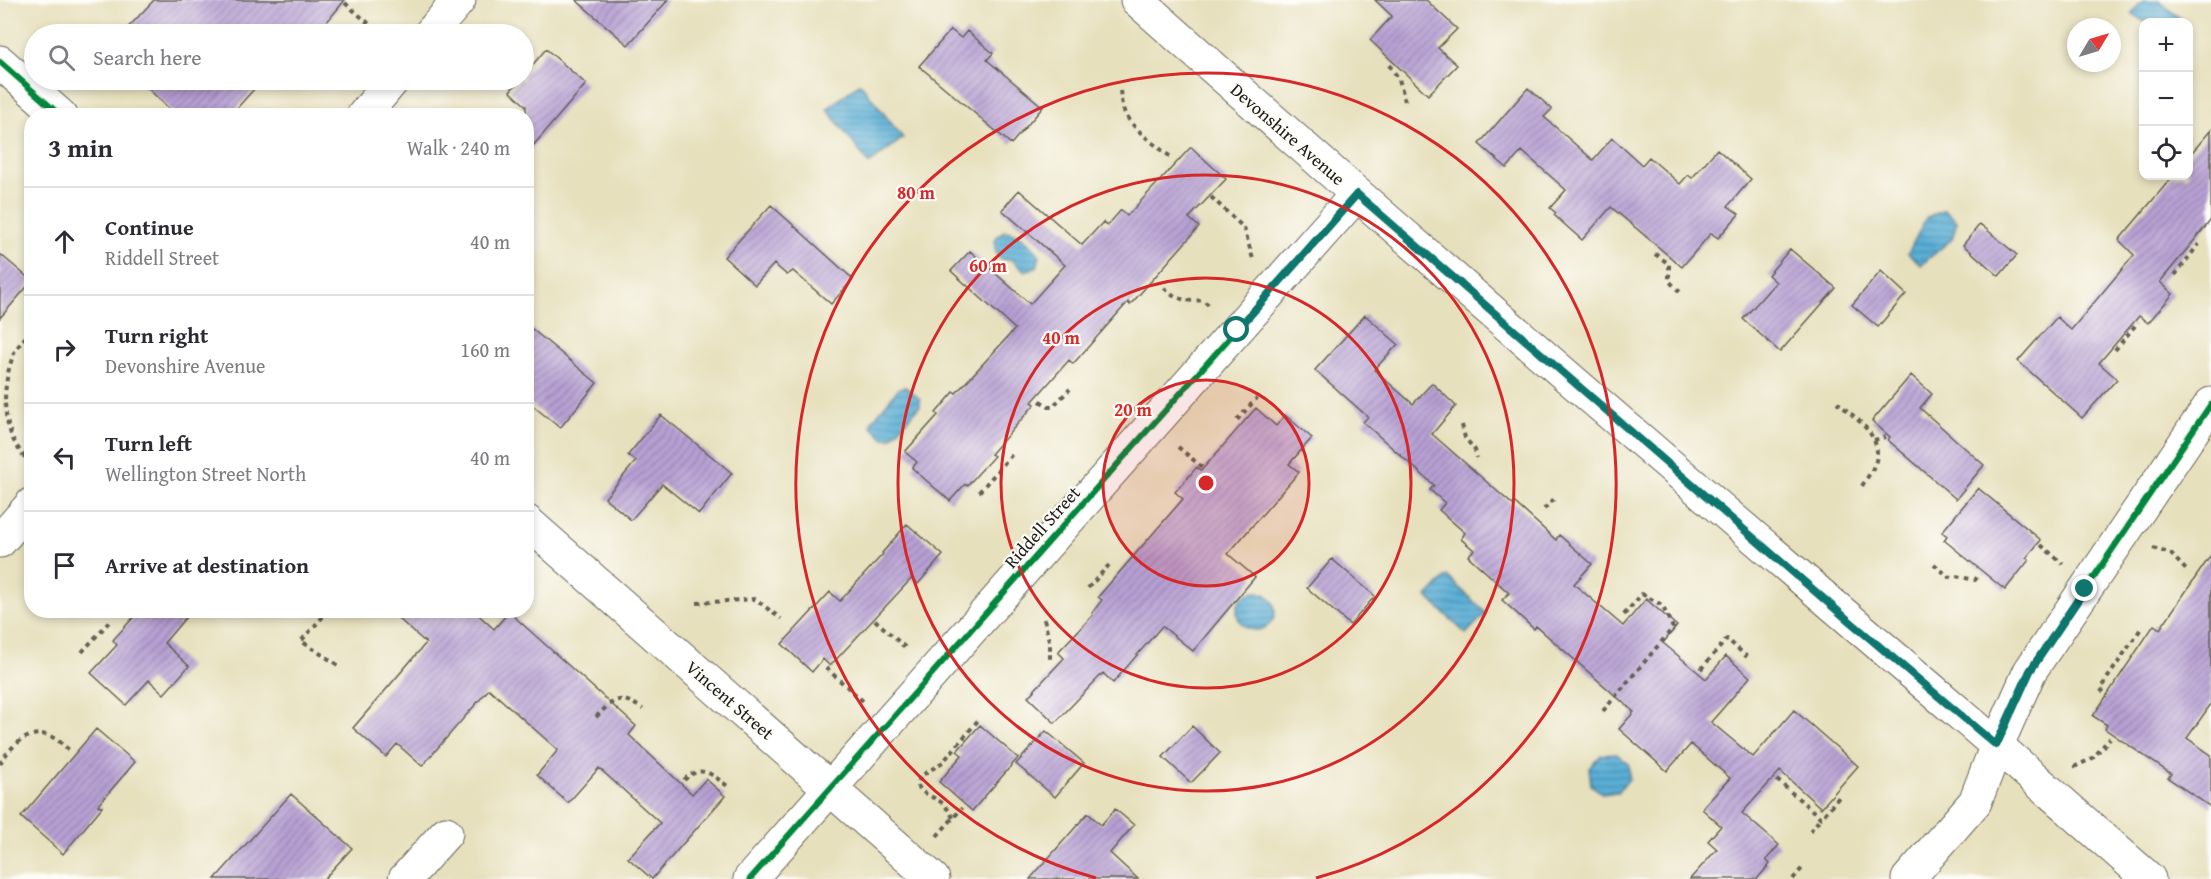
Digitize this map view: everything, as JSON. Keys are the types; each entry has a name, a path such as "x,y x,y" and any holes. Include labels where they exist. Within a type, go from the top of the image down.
{"street":[{"path":"439,24 459,0"},
{"name":"Devonshire Avenue","path":"1137,0 1357,194 2149,879"},
{"path":"0,62 24,83"},
{"path":"32,90 53,108"},
{"path":"370,108 385,90"},
{"name":"Riddell Street","path":"750,879 1357,194"},
{"path":"1908,879 1975,802 1996,745 2030,671 2211,404"},
{"path":"0,541 24,513"},
{"name":"Vincent Street","path":"534,528 933,879"},
{"path":"405,879 446,833"}],"path":[{"path":"345,3 369,24"},
{"path":"1389,65 1399,79 1405,101"},
{"path":"1120,91 1127,116 1146,137 1173,159"},
{"path":"1211,196 1244,228 1254,261 1278,284"},
{"path":"2175,275 2199,244"},
{"path":"1655,254 1668,264 1669,281 1683,295"},
{"path":"1164,288 1175,297 1187,301 1203,300 1237,330"},
{"path":"2115,350 2138,322"},
{"path":"24,340 15,351 4,384 3,411 9,438 24,459"},
{"path":"1040,401 1052,407 1070,389"},
{"path":"1237,420 1257,398"},
{"path":"1837,402 1867,428 1877,444 1875,464 1862,486"},
{"path":"1462,425 1465,438 1475,450 1477,458"},
{"path":"1874,440 1885,437"},
{"path":"1171,444 1202,467"},
{"path":"979,492 1014,452"},
{"path":"1544,509 1554,499"},
{"path":"2041,545 2069,568"},
{"path":"2147,547 2171,554 2188,572"},
{"path":"1934,564 1949,577 1975,580 1980,574"},
{"path":"1088,588 1109,565"},
{"path":"1603,711 1673,628 1662,605 1642,594 1622,617"},
{"path":"697,603 755,599 781,619"},
{"path":"322,618 301,641 341,667"},
{"path":"875,620 933,673"},
{"path":"1044,620 1050,645 1050,663"},
{"path":"82,652 109,622"},
{"path":"2104,692 2100,689 2142,627"},
{"path":"1701,669 1727,639 1747,657"},
{"path":"826,668 887,724"},
{"path":"596,717 610,703 621,699 627,699 643,709"},
{"path":"953,818 946,806 939,800 921,792 917,784 921,776 943,762 980,718"},
{"path":"0,764 14,744 33,736 53,737 69,750"},
{"path":"2072,768 2093,758 2110,738"},
{"path":"684,780 692,772 701,771 710,774 729,787"},
{"path":"1777,780 1821,818"},
{"path":"1810,831 1839,797 1836,794"},
{"path":"931,843 962,808"},
{"path":"1792,879 1804,866"}],"water":[{"path":"2143,0 2158,0 2179,18 2139,18 2132,13"},
{"path":"860,83 903,138 869,164 827,109"},
{"path":"1944,210 1957,221 1952,239 1921,265 1908,253 1926,218"},
{"path":"1004,231 1019,236 1033,247 1040,256 1037,267 1025,271 1010,259 1003,260 997,256 995,242"},
{"path":"906,387 920,399 920,406 891,438 883,438 871,426 872,421 899,388"},
{"path":"1447,576 1486,613 1466,634 1427,597"},
{"path":"1256,592 1270,597 1275,611 1270,625 1256,630 1242,625 1237,611 1242,597"},
{"path":"1617,754 1629,765 1629,779 1618,792 1603,794 1591,785 1589,768 1601,755"}],"building":[{"path":"154,0 345,0 325,24 131,24"},
{"path":"576,0 668,0 628,45"},
{"path":"1375,0 1426,0 1457,29 1438,48 1457,65 1428,95 1370,40 1392,16"},
{"path":"951,30 961,38 967,31 993,53 987,60 1043,107 1011,144 919,66"},
{"path":"546,49 586,84 534,145 534,108 526,108 510,91 534,90 534,63"},
{"path":"1528,88 1552,109 1544,117 1593,160 1612,138 1642,165 1649,157 1680,184 1688,175 1692,178 1717,149 1751,179 1728,206 1739,214 1718,238 1711,233 1682,267 1611,207 1582,240 1554,215 1556,213 1550,208 1566,190 1522,151 1507,168 1479,144"},
{"path":"150,90 253,90 237,108 169,108"},
{"path":"2211,130 2211,220 2160,282 2173,294 2148,323 2139,316 2099,363 2117,379 2082,418 2018,361 2057,317 2071,330 2134,255 2119,240 2170,180 2193,180 2193,151"},
{"path":"1191,147 1226,179 1189,218 1199,227 1130,305 1128,302 1073,364 1069,360 1032,402 1035,404 991,454 994,456 950,501 912,468 917,462 905,452 938,415 936,413 954,392 956,393 1015,329 951,271 970,251 1030,304 1065,265 1002,210 1019,190 1082,245 1103,222 1107,226 1121,210 1127,216"},
{"path":"771,205 853,279 831,304 793,271 787,275 774,264 755,285 724,257"},
{"path":"1980,224 2017,255 1999,276 1963,245"},
{"path":"1790,249 1836,288 1780,352 1743,319 1776,282 1768,275"},
{"path":"0,254 24,274 24,290 0,318"},
{"path":"1881,271 1906,294 1878,327 1852,305"},
{"path":"1365,315 1398,344 1374,370 1413,404 1432,383 1456,406 1432,434 1556,540 1559,535 1592,564 1574,584 1623,626 1646,599 1677,626 1663,643 1706,679 1726,656 1750,677 1711,722 1753,757 1794,710 1858,766 1821,808 1780,771 1742,813 1779,845 1766,860 1770,864 1757,879 1690,879 1717,849 1708,841 1721,826 1702,809 1730,778 1691,744 1667,771 1619,729 1634,712 1536,626 1534,629 1502,600 1509,593 1468,556 1474,550 1461,539 1465,533 1439,510 1445,503 1430,490 1434,485 1363,422 1368,417 1315,370"},
{"path":"534,331 597,383 560,428 534,407"},
{"path":"1911,375 1932,394 1920,408 1984,465 1956,499 1888,440 1890,437 1872,421"},
{"path":"1256,408 1276,426 1285,415 1312,438 1289,464 1299,472 1228,554 1255,577 1193,651 1162,626 1113,683 1103,673 1055,723 1028,697 1064,658 1058,652 1093,615 1092,613 1102,600 1098,597 1183,499 1175,492 1197,467 1201,471"},
{"path":"661,415 732,473 699,514 662,484 631,520 605,498 636,461 628,455"},
{"path":"1978,488 2041,540 2026,558 2029,560 2005,590 1944,540 1947,536 1942,532"},
{"path":"907,524 943,555 918,584 912,578 830,666 823,659 812,672 782,644 830,592 840,601"},
{"path":"2211,555 2211,704 2187,738 2211,755 2211,807 2168,778 2171,774 2105,729 2107,725 2093,716 2154,625 2160,629"},
{"path":"1332,559 1375,596 1350,625 1307,588"},
{"path":"133,618 185,618 164,643 189,666 164,694 149,680 126,705 91,673 117,645 113,640"},
{"path":"398,618 482,618 494,629 504,618 516,618 636,726 629,735 692,794 706,779 725,796 652,879 628,858 660,823 599,768 568,803 537,775 558,750 489,689 422,766 397,744 386,757 353,728 426,643"},
{"path":"980,725 1018,758 972,811 939,782 962,755 957,751"},
{"path":"1192,726 1220,753 1191,783 1163,757"},
{"path":"96,729 135,762 98,805 102,807 63,854 21,817"},
{"path":"1046,731 1084,763 1055,797 1016,764"},
{"path":"291,794 352,848 324,879 215,879"},
{"path":"1115,809 1134,825 1110,853 1138,879 1030,879 1088,813 1101,825"}],"cycle path":[{"path":"0,62 24,83"},
{"path":"32,90 52,108"},
{"path":"750,879 1357,194"},
{"path":"1997,745 2030,671 2211,404"}],"route":[{"path":"1237,330 1357,194 1847,619 1996,745 2030,671 2085,589"}]}
